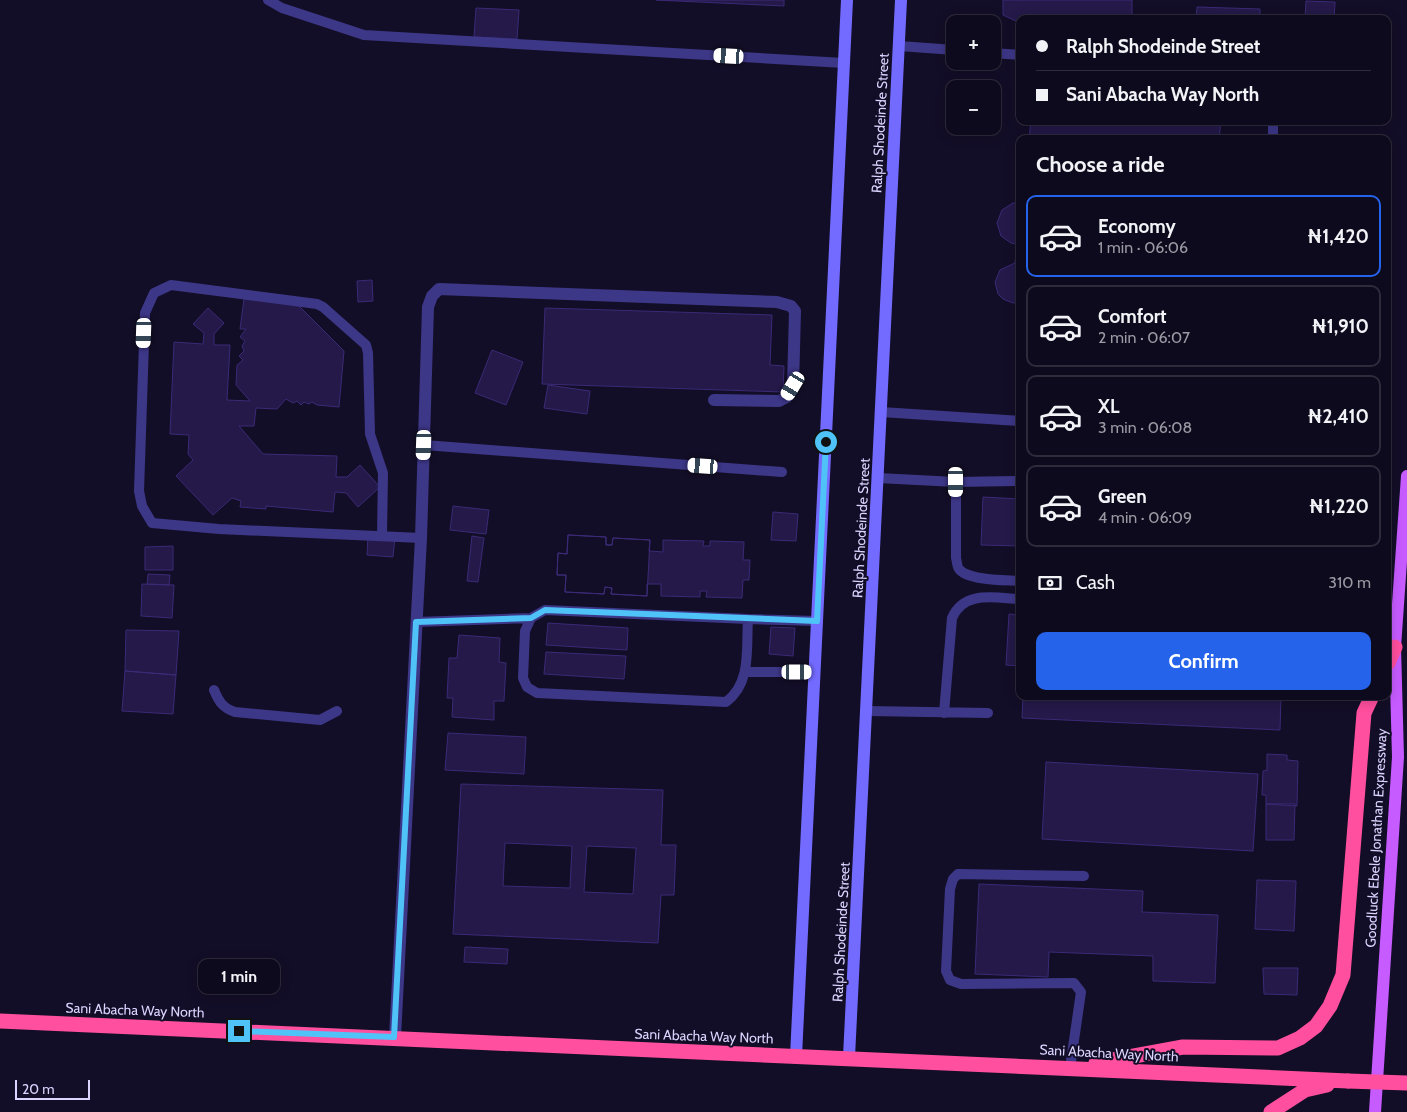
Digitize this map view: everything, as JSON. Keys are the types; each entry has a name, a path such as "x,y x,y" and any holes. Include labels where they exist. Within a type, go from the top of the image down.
{"highway":[{"path":"1391,656 1395,647"},
{"path":"1070,1068 1183,1047 1278,1048 1300,1038 1316,1026 1330,1006 1343,975 1364,713 1370,700"},
{"name":"Sani Abacha Way North","path":"0,1021 1407,1083"},
{"path":"1271,1112 1305,1090 1348,1080"}],"main road":[{"name":"Goodluck Ebele Jonathan Expressway","path":"1375,1112 1398,757 1395,647 1407,476"}],"street":[{"path":"796,1056 847,0"},
{"name":"Ralph Shodeinde Street","path":"849,1057 901,0"},
{"path":"394,1037 421,538 428,307 432,296 439,289 777,302 791,306 795,311 793,386 787,397 779,400 714,400"}],"lane":[{"path":"268,0 364,35 844,63"},
{"path":"899,46 946,49"},
{"path":"1001,53 1016,54"},
{"path":"382,535 383,473 370,434 368,353 366,345 323,307 317,304 171,285 154,293 145,313 139,491 142,506 152,523 219,529 421,538"},
{"path":"881,412 1016,421"},
{"path":"424,445 782,472"},
{"path":"878,478 956,482 1015,481"},
{"path":"956,482 956,558 959,569 977,578 1016,580"},
{"path":"944,713 952,618 956,609 961,603 984,597 1016,599"},
{"path":"416,622 531,618 545,610 817,621"},
{"path":"531,618 525,631 523,678 527,687 537,693 726,702 736,694 745,679 748,619"},
{"path":"745,672 815,672"},
{"path":"214,690 224,708 235,712 320,720 337,711"},
{"path":"867,711 988,714"},
{"path":"1070,1068 1082,992 1074,983 961,984 950,980 946,971 950,889 953,879 958,874 1084,876"}],"building":[{"path":"656,0 784,0 784,6"},
{"path":"1003,0 1132,0 1132,15 1016,15 1016,21 1003,15"},
{"path":"1306,1 1335,2 1334,15 1305,15"},
{"path":"1197,7 1260,9 1260,15 1196,15"},
{"path":"476,8 519,10 517,39 474,37"},
{"path":"1031,125 1221,125 1219,135 1029,135"},
{"path":"1016,203 1016,244 1011,243 1001,236 997,223 1002,210"},
{"path":"1016,254 1016,303 1013,303 1003,299 998,294 995,282 1000,270 1015,263"},
{"path":"372,280 373,301 358,302 357,281"},
{"path":"244,299 298,305 344,351 339,407 317,405 312,402 309,404 304,402 301,405 297,401 293,403 286,399 277,409 256,408 254,426 239,426 263,454 337,456 336,477 347,477 360,465 380,487 358,507 346,493 335,492 333,512 266,506 266,509 240,507 241,501 232,498 213,515 176,476 193,460 188,454 189,435 170,434 174,342 203,344 204,333 193,324 208,308 224,323 214,334 214,345 230,345 227,400 250,401 236,385 237,365 243,360 239,356 244,351 242,346 245,341 240,337 246,329 240,329"},
{"path":"545,308 772,315 770,365 784,366 783,392 542,384"},
{"path":"492,350 523,362 506,405 475,393"},
{"path":"548,385 590,391 587,414 544,408"},
{"path":"983,497 1016,499 1016,546 981,545"},
{"path":"453,506 489,510 486,534 450,530"},
{"path":"773,512 798,514 796,541 771,540"},
{"path":"368,535 395,537 393,557 367,555"},
{"path":"568,535 606,537 606,545 612,545 613,538 650,540 649,551 663,552 663,540 704,541 703,546 710,546 710,541 744,542 743,560 750,560 749,580 743,580 742,598 706,597 707,591 700,591 700,597 661,596 661,584 647,584 647,596 611,594 612,588 605,587 604,594 565,592 566,575 557,575 558,553 567,554"},
{"path":"568,535 606,537 606,545 612,545 613,538 650,540 647,596 611,594 612,588 605,587 604,594 565,592 566,575 557,575 558,553 567,554"},
{"path":"472,536 484,538 478,582 467,581"},
{"path":"173,546 173,570 145,570 145,547"},
{"path":"148,574 170,575 169,585 147,584"},
{"path":"142,584 174,585 172,618 141,616"},
{"path":"1009,614 1016,615 1016,666 1006,665"},
{"path":"548,623 628,628 627,650 546,645"},
{"path":"771,627 795,628 793,656 769,654"},
{"path":"126,630 179,631 176,675 125,671"},
{"path":"459,635 500,638 499,662 506,663 504,701 494,701 494,720 452,717 453,698 447,698 449,658 457,658"},
{"path":"546,652 626,656 624,679 544,674"},
{"path":"125,671 176,675 173,714 122,711"},
{"path":"1023,700 1281,700 1280,730 1022,718"},
{"path":"448,733 526,737 524,774 445,770"},
{"path":"1267,754 1287,755 1287,760 1298,761 1297,806 1266,804 1266,795 1262,795 1263,771 1267,770"},
{"path":"1046,762 1258,774 1253,851 1042,839"},
{"path":"461,784 663,790 661,845 676,845 674,895 661,895 658,943 453,934","holes":["505,843 572,846 570,888 503,886","587,846 636,848 633,894 584,892"]},
{"path":"1266,804 1295,804 1294,840 1266,840"},
{"path":"1257,880 1296,881 1294,931 1255,929"},
{"path":"979,884 1143,891 1142,912 1218,915 1215,983 1153,981 1153,956 1049,952 1048,977 975,974"},
{"path":"465,947 508,949 507,964 464,962"},
{"path":"1263,968 1298,968 1297,995 1264,994"}],"route":[{"path":"239,1031 394,1037 416,622 531,618 545,610 817,621 826,442"}]}
